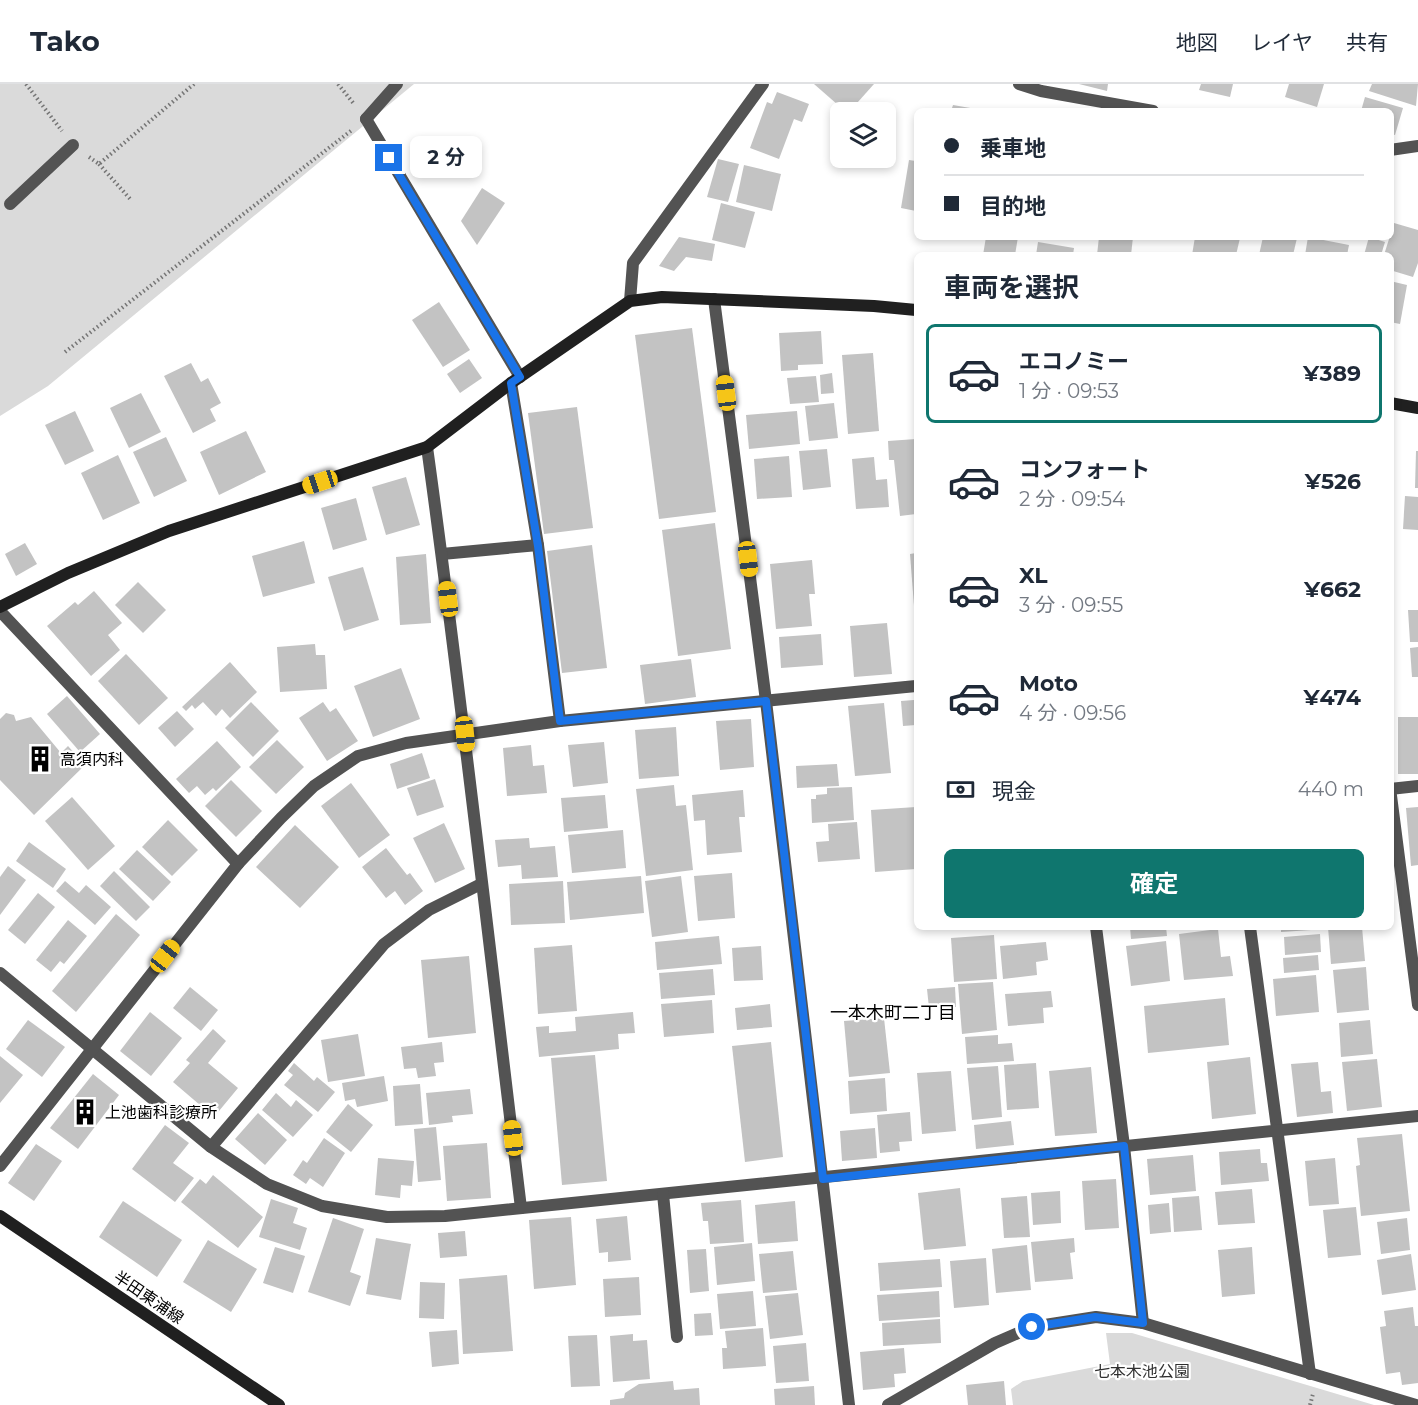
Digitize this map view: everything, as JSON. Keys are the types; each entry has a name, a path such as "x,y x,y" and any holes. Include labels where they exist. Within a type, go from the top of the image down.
{"street":[{"path":"397,84 366,119 515,380 560,721"},
{"path":"630,301 633,263 763,84"},
{"path":"1019,84 1041,92 1135,108"},
{"path":"9,204 74,145"},
{"path":"1394,149 1418,146"},
{"path":"238,864 0,609 68,573 169,531 427,447 515,380 630,301 662,297 914,310"},
{"path":"714,299 766,701 849,1405"},
{"path":"1394,404 1418,408"},
{"path":"427,447 465,734 521,1208"},
{"path":"442,554 538,546"},
{"path":"0,1166 238,864 314,786 358,756 406,743 560,721 914,686"},
{"path":"1394,788 1418,786"},
{"path":"1394,819 1418,1005"},
{"path":"211,1147 384,944 429,910 481,884"},
{"path":"1096,930 1124,1146 1143,1323"},
{"path":"1250,930 1310,1374"},
{"path":"0,973 211,1147 267,1184 322,1206 387,1217 445,1216 823,1179 1418,1116"},
{"path":"663,1194 677,1336"},
{"name":"半田東浦線","path":"0,1216 279,1405"},
{"path":"888,1405 995,1343 1032,1327 1095,1317 1143,1323 1416,1405"}],"path":[{"path":"26,84 74,145 99,164 131,200"},
{"path":"99,164 194,84"},
{"path":"65,351 366,119 338,84"}],"green space":[{"path":"0,84 414,84 48,386 0,416"},
{"name":"七本木池公園","path":"1106,1333 1132,1333 1374,1405 1013,1405 1011,1389 1023,1381 1110,1364"}],"building":[{"path":"814,84 874,84 858,102 835,102"},
{"path":"1079,84 1108,84 1107,91"},
{"path":"1201,84 1233,84 1230,97 1199,90"},
{"path":"1289,84 1324,84 1317,107 1285,97"},
{"path":"1372,84 1418,84 1416,106 1369,91"},
{"path":"777,92 809,104 802,122 794,119 779,159 750,148 767,102 772,104"},
{"path":"1365,97 1403,108 1395,135 1394,108 1362,108"},
{"path":"953,105 970,108 952,108"},
{"path":"718,159 739,164 728,202 707,197"},
{"path":"909,160 914,161 914,211 901,208"},
{"path":"744,165 781,174 772,211 736,202"},
{"path":"482,188 505,203 477,245 461,221"},
{"path":"721,203 755,212 745,248 712,240"},
{"path":"1394,223 1418,230 1418,263 1413,277 1394,271 1394,252 1385,252 1389,240 1394,240"},
{"path":"679,237 715,244 712,261 686,257 674,271 659,266"},
{"path":"986,240 1018,240 1016,252 984,252"},
{"path":"1099,240 1133,240 1131,252 1097,252"},
{"path":"1194,240 1240,240 1237,252 1192,252"},
{"path":"1262,240 1297,240 1294,252 1260,252"},
{"path":"1308,240 1323,240 1349,245 1348,252 1306,252"},
{"path":"1368,240 1385,242 1382,252 1365,252"},
{"path":"1038,242 1074,248 1073,252 1036,252"},
{"path":"1394,282 1407,285 1400,324 1394,323"},
{"path":"439,302 470,350 443,367 412,320"},
{"path":"692,328 716,512 659,519 635,335"},
{"path":"821,331 823,364 798,365 798,370 781,371 779,333"},
{"path":"873,353 879,431 848,434 842,355"},
{"path":"469,359 482,378 460,393 447,374"},
{"path":"191,363 201,382 208,378 221,403 210,409 216,421 193,433 164,376"},
{"path":"832,373 834,393 821,394 820,375"},
{"path":"816,376 819,402 790,404 787,378"},
{"path":"141,393 161,432 129,448 110,408"},
{"path":"834,403 838,438 809,441 805,406"},
{"path":"577,407 593,528 544,534 528,413"},
{"path":"75,411 94,451 65,465 45,425"},
{"path":"797,411 800,444 749,449 746,415"},
{"path":"246,431 266,472 219,495 200,452"},
{"path":"166,437 187,481 154,497 133,452"},
{"path":"914,439 914,514 900,516 894,460 889,460 888,441"},
{"path":"827,449 831,487 803,490 799,451"},
{"path":"1416,451 1418,451 1418,488 1415,488"},
{"path":"118,455 140,503 103,520 81,473"},
{"path":"789,456 792,497 757,499 754,459"},
{"path":"874,457 876,480 887,479 889,507 856,509 852,459"},
{"path":"406,477 420,525 386,535 372,487"},
{"path":"1405,496 1418,497 1418,530 1403,529"},
{"path":"356,498 367,540 333,550 321,508"},
{"path":"715,523 731,649 678,656 662,530"},
{"path":"304,541 315,583 263,597 252,556"},
{"path":"25,543 37,564 16,576 5,554"},
{"path":"592,545 607,668 562,673 547,551"},
{"path":"914,553 914,606 910,554"},
{"path":"426,554 431,623 400,625 396,557"},
{"path":"812,560 815,594 809,594 812,626 776,629 770,564"},
{"path":"363,567 379,620 344,631 328,577"},
{"path":"138,582 166,610 143,633 115,605"},
{"path":"94,591 122,623 108,635 120,650 91,676 47,626 75,602 78,605"},
{"path":"1408,610 1418,610 1418,642 1410,642"},
{"path":"887,623 892,674 854,677 850,626"},
{"path":"821,634 823,665 781,668 779,637"},
{"path":"315,644 316,655 325,655 327,689 280,692 277,647"},
{"path":"1418,647 1418,677 1412,677 1410,648"},
{"path":"126,654 168,698 139,725 98,681"},
{"path":"691,659 696,697 645,704 640,665"},
{"path":"230,662 257,692 230,718 222,709 216,716 203,702 195,709 192,705 186,711 182,707"},
{"path":"401,668 420,719 373,737 354,686"},
{"path":"67,696 100,734 80,752 47,714"},
{"path":"914,700 914,725 903,726 901,701"},
{"path":"251,702 279,731 253,757 225,728"},
{"path":"323,702 330,712 336,708 358,741 327,761 299,718"},
{"path":"884,703 891,773 855,776 848,706"},
{"path":"177,711 194,729 175,747 158,728"},
{"name":"高須内科","path":"6,713 14,715 16,721 31,717 61,753 68,746 85,765 34,815 0,780 0,719"},
{"path":"1398,717 1418,717 1418,774 1398,774"},
{"path":"751,719 754,767 720,770 716,721"},
{"path":"676,727 679,776 639,779 635,730"},
{"path":"277,740 304,767 276,794 249,767"},
{"path":"217,741 241,767 216,791 213,788 205,795 197,786 189,793 176,779"},
{"path":"604,742 608,783 573,787 568,745"},
{"path":"531,745 533,766 544,765 547,793 507,796 503,748"},
{"path":"422,753 430,778 397,789 390,764"},
{"path":"837,764 839,786 797,788 796,766"},
{"path":"435,779 444,807 417,816 407,788"},
{"path":"231,780 262,811 236,837 205,806"},
{"path":"351,783 390,835 359,858 321,806"},
{"path":"674,785 676,806 686,805 693,870 646,876 636,789"},
{"path":"852,787 854,820 812,823 811,799 816,799 816,795 827,794 827,788"},
{"path":"743,790 745,817 739,817 742,852 707,855 705,820 694,821 692,795"},
{"path":"605,795 608,828 564,832 561,798"},
{"path":"72,797 115,846 88,870 45,821"},
{"path":"914,807 914,869 875,872 871,810"},
{"path":"1418,807 1418,865 1411,866 1406,808"},
{"path":"168,820 198,850 172,876 142,847"},
{"path":"857,822 860,859 818,862 816,842 829,841 828,824"},
{"path":"444,823 465,869 435,883 413,838"},
{"path":"295,825 339,867 300,908 256,867"},
{"path":"623,830 626,868 572,873 568,835"},
{"path":"529,838 530,848 555,846 558,877 522,879 521,865 498,867 495,840"},
{"path":"29,842 66,869 53,888 16,861"},
{"path":"386,848 407,875 410,873 423,891 405,905 395,891 386,898 362,867"},
{"path":"137,850 171,882 153,901 119,869"},
{"path":"8,866 26,880 0,915 0,877"},
{"path":"114,871 150,907 136,921 100,886"},
{"path":"732,873 735,918 698,921 694,876"},
{"path":"641,876 644,913 570,920 567,882"},
{"path":"681,876 688,932 652,937 645,881"},
{"path":"65,881 79,893 86,885 111,907 95,925 56,891"},
{"path":"563,881 565,923 511,925 509,884"},
{"path":"38,893 55,907 25,944 8,930"},
{"path":"116,914 140,935 76,1012 52,991"},
{"path":"68,920 87,936 64,964 60,961 51,972 36,960"},
{"path":"1130,930 1166,930 1167,936 1131,939"},
{"path":"1218,930 1221,957 1230,956 1233,976 1184,980 1179,934"},
{"path":"1281,930 1311,930 1281,932"},
{"path":"1328,930 1362,930 1365,961 1331,964"},
{"path":"1320,934 1321,952 1285,955 1284,937"},
{"path":"994,935 997,979 954,982 951,938"},
{"path":"719,936 722,964 657,970 655,942"},
{"path":"1166,941 1170,981 1131,986 1126,946"},
{"path":"1046,942 1048,960 1036,962 1037,975 1003,979 1000,946"},
{"path":"572,945 577,1011 538,1014 534,948"},
{"path":"761,946 763,980 734,981 732,948"},
{"path":"1318,955 1319,970 1284,973 1283,958"},
{"path":"469,956 476,1033 428,1038 421,960"},
{"path":"1366,967 1369,1010 1337,1013 1333,970"},
{"path":"713,969 715,995 661,999 659,973"},
{"path":"1316,975 1319,1012 1276,1016 1273,979"},
{"path":"993,982 997,1030 962,1034 958,984"},
{"path":"190,987 218,1010 201,1031 173,1008"},
{"path":"955,987 956,1007 929,1008 927,989"},
{"path":"1051,991 1053,1007 1043,1008 1044,1023 1008,1026 1005,994"},
{"path":"1225,998 1229,1045 1148,1053 1144,1006"},
{"path":"712,1000 714,1033 664,1037 661,1004"},
{"path":"770,1004 772,1027 737,1030 735,1008"},
{"path":"150,1012 182,1038 151,1076 120,1051"},
{"path":"633,1012 635,1033 618,1034 619,1049 539,1057 536,1027 549,1026 549,1033 576,1031 575,1017"},
{"path":"884,1018 890,1073 849,1077 844,1021"},
{"path":"28,1020 65,1047 42,1077 6,1049"},
{"path":"1370,1020 1373,1054 1341,1057 1339,1023"},
{"path":"213,1029 226,1041 208,1063 238,1088 214,1117 173,1082 190,1063 186,1060"},
{"path":"358,1034 365,1076 328,1082 321,1040"},
{"path":"998,1035 998,1044 1012,1043 1014,1061 967,1064 965,1037"},
{"path":"442,1042 444,1062 434,1063 436,1076 418,1078 416,1068 404,1069 401,1047"},
{"path":"771,1042 783,1157 745,1162 732,1046"},
{"path":"595,1055 607,1181 562,1185 551,1058"},
{"path":"0,1056 23,1075 0,1103"},
{"path":"1250,1057 1256,1114 1212,1119 1207,1062"},
{"path":"1377,1059 1382,1107 1347,1111 1342,1062"},
{"path":"1318,1062 1321,1092 1331,1091 1333,1113 1297,1117 1291,1064"},
{"path":"294,1063 314,1081 317,1077 335,1092 318,1112 284,1085 293,1075 288,1071"},
{"path":"1036,1063 1039,1108 1007,1110 1004,1065"},
{"path":"998,1066 1002,1117 972,1120 967,1068"},
{"path":"1091,1067 1097,1133 1055,1136 1049,1071"},
{"path":"951,1071 956,1131 922,1134 917,1073"},
{"name":"上池歯科診療所","path":"93,1074 119,1095 78,1149 50,1128"},
{"path":"384,1076 388,1101 357,1107 355,1099 345,1101 342,1083"},
{"path":"885,1078 887,1111 850,1114 848,1081"},
{"path":"420,1084 423,1124 395,1126 393,1086"},
{"path":"470,1089 473,1114 452,1116 453,1122 429,1125 426,1093"},
{"path":"276,1093 291,1107 296,1100 313,1115 293,1137 262,1110"},
{"path":"348,1104 373,1125 351,1152 326,1132"},
{"path":"910,1112 912,1141 899,1142 900,1151 880,1153 877,1115"},
{"path":"258,1113 287,1140 265,1165 235,1139"},
{"path":"1011,1121 1014,1145 976,1149 974,1125"},
{"path":"165,1125 189,1143 173,1163 194,1178 175,1202 132,1169"},
{"path":"436,1127 441,1180 418,1182 414,1129"},
{"path":"875,1128 877,1158 842,1161 840,1131"},
{"path":"1402,1134 1410,1211 1361,1216 1356,1166 1360,1165 1357,1138"},
{"path":"324,1138 345,1153 323,1187 310,1178 306,1184 293,1175 303,1160 307,1163"},
{"path":"487,1143 491,1198 447,1201 443,1146"},
{"path":"36,1144 62,1161 34,1201 8,1183"},
{"path":"1260,1149 1261,1163 1267,1163 1269,1181 1221,1185 1219,1152"},
{"path":"1193,1155 1196,1191 1150,1195 1147,1159"},
{"path":"378,1158 414,1161 412,1186 401,1185 400,1198 375,1195"},
{"path":"1335,1158 1339,1204 1309,1206 1305,1161"},
{"path":"213,1175 263,1217 238,1248 181,1202 200,1179 206,1184"},
{"path":"1116,1179 1119,1228 1085,1230 1082,1181"},
{"path":"960,1188 966,1246 924,1250 918,1193"},
{"path":"1252,1189 1255,1223 1218,1225 1215,1192"},
{"path":"1060,1191 1061,1223 1033,1225 1031,1193"},
{"path":"1027,1196 1030,1237 1004,1238 1001,1198"},
{"path":"1199,1196 1202,1230 1174,1232 1172,1198"},
{"path":"271,1199 298,1208 293,1223 307,1228 300,1250 259,1237"},
{"path":"741,1200 744,1242 710,1244 708,1221 703,1221 701,1203"},
{"path":"123,1201 182,1240 157,1277 99,1237"},
{"path":"795,1201 798,1241 758,1244 755,1205"},
{"path":"1169,1203 1171,1232 1150,1234 1148,1205"},
{"path":"1356,1207 1361,1255 1328,1258 1323,1210"},
{"path":"627,1216 631,1260 608,1262 608,1252 599,1253 596,1219"},
{"path":"571,1217 576,1285 534,1289 529,1220"},
{"path":"333,1218 364,1229 350,1272 361,1276 350,1306 308,1292"},
{"path":"1407,1218 1410,1250 1381,1254 1377,1222"},
{"path":"465,1231 467,1256 440,1258 438,1233"},
{"path":"376,1238 411,1244 401,1300 366,1294"},
{"path":"1074,1238 1075,1252 1070,1253 1073,1279 1035,1282 1031,1242"},
{"path":"208,1240 257,1269 231,1312 183,1282"},
{"path":"752,1243 755,1281 717,1285 714,1247"},
{"path":"1027,1245 1031,1290 996,1293 992,1249"},
{"path":"275,1247 305,1256 293,1293 263,1283"},
{"path":"1252,1247 1255,1294 1222,1297 1218,1250"},
{"path":"706,1249 709,1291 690,1293 687,1250"},
{"path":"793,1251 797,1290 763,1293 759,1254"},
{"path":"1411,1254 1416,1290 1382,1295 1377,1260"},
{"path":"986,1258 989,1305 954,1308 950,1261"},
{"path":"940,1259 942,1287 880,1291 878,1263"},
{"path":"507,1275 513,1351 463,1354 459,1279"},
{"path":"639,1277 641,1315 605,1317 603,1279"},
{"path":"420,1282 445,1283 444,1319 419,1318"},
{"path":"753,1291 756,1326 720,1329 717,1294"},
{"path":"939,1291 940,1317 879,1321 877,1295"},
{"path":"798,1293 803,1335 770,1339 765,1296"},
{"path":"1413,1307 1415,1326 1418,1326 1418,1383 1402,1385 1400,1372 1386,1374 1380,1327 1386,1326 1384,1311"},
{"path":"711,1313 713,1335 695,1336 694,1314"},
{"path":"940,1319 941,1343 883,1346 882,1323"},
{"path":"763,1328 766,1366 723,1369 722,1348 727,1348 725,1331"},
{"path":"457,1330 459,1364 432,1367 429,1332"},
{"path":"633,1334 633,1341 647,1340 650,1379 613,1382 610,1336"},
{"path":"597,1335 600,1386 571,1387 568,1336"},
{"path":"806,1343 809,1381 776,1383 773,1346"},
{"path":"904,1348 906,1373 894,1374 895,1387 863,1390 860,1352"},
{"path":"673,1381 674,1390 699,1388 700,1405 610,1405 610,1400 624,1398 625,1393 639,1384"},
{"path":"1004,1381 1006,1405 968,1405 966,1385"},
{"path":"814,1386 815,1405 775,1405 774,1389"}],"place":[{"name":"高須内科","path":"40,759"},
{"name":"上池歯科診療所","path":"85,1112"}],"district":[{"name":"一本木町二丁目","path":"893,1013"}],"route":[{"path":"389,158 520,377 511,383 538,546 560,721 766,701 823,1179 1124,1146 1143,1323 1095,1317 1032,1327"}]}
